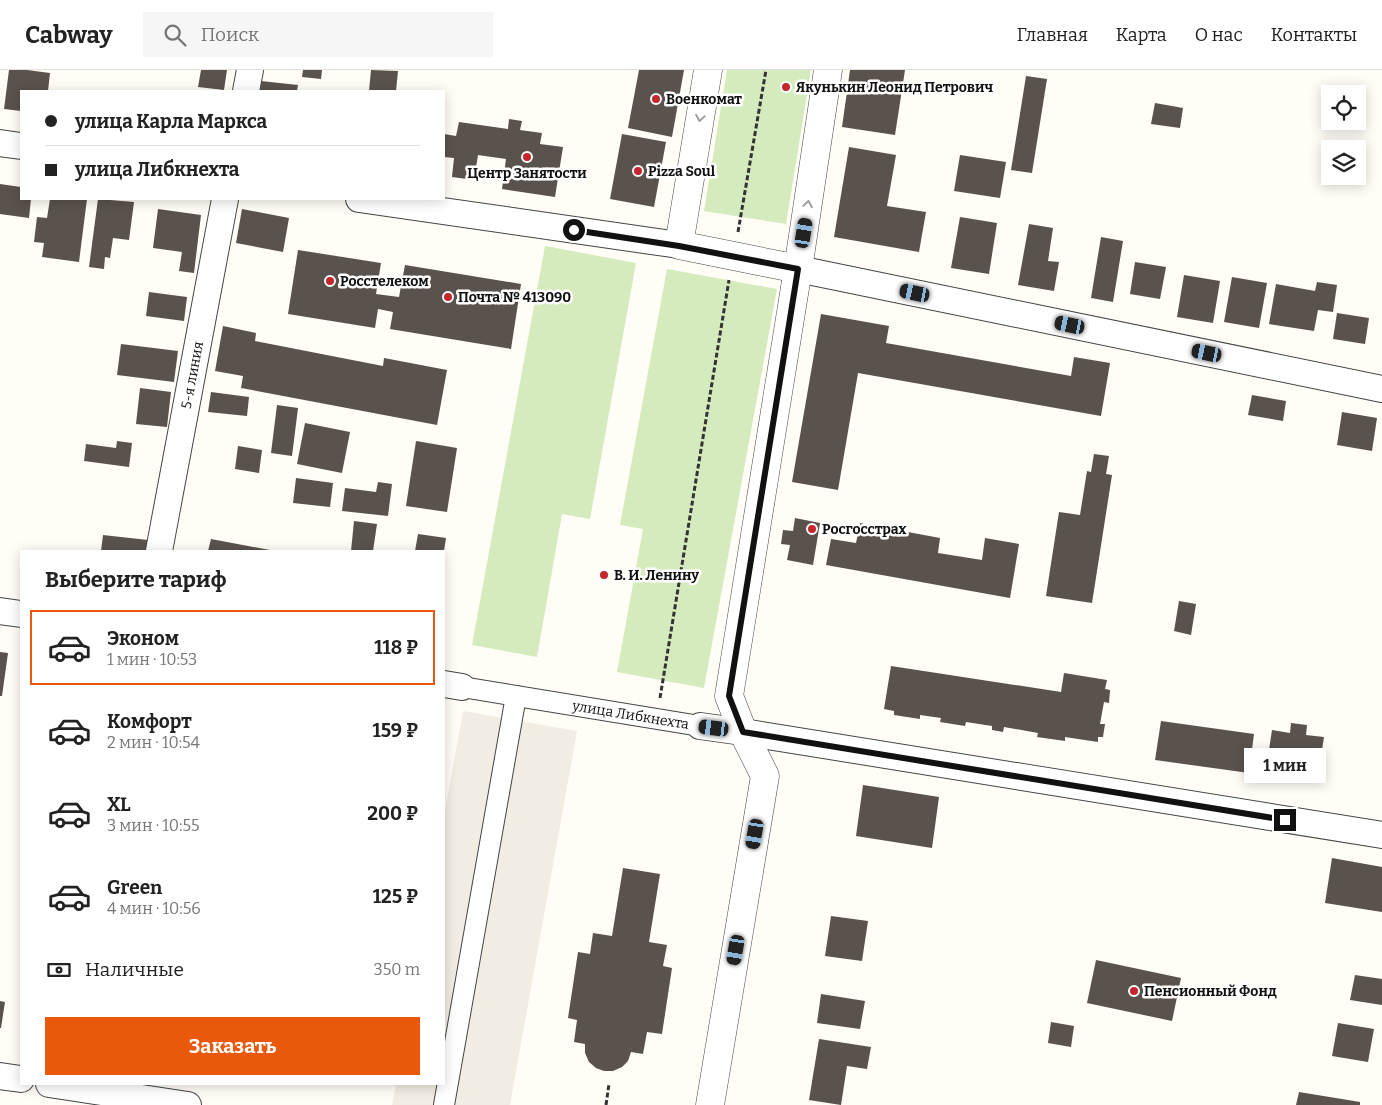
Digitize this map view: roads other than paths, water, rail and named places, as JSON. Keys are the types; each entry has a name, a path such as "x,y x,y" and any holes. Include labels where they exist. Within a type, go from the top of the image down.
{"street":[{"path":"246,90 250,70"},
{"path":"679,246 708,70"},
{"path":"710,1105 765,776 743,732 729,696 828,70"},
{"path":"0,143 20,146"},
{"name":"5-я линия","path":"159,550 225,200"},
{"path":"366,200 679,246 1382,388"},
{"path":"0,611 20,614"},
{"name":"улица Либкнехта","path":"453,686 1382,835"},
{"path":"444,1105 516,696"},
{"path":"0,1076 20,1079"},
{"path":"62,1090 188,1105"}],"place":[{"name":"Якунькин Леонид Петрович","path":"786,87"},
{"name":"Военкомат","path":"656,99"},
{"name":"Центр Занятости","path":"527,157"},
{"name":"Pizza Soul","path":"638,171"},
{"name":"Росстелеком","path":"330,281"},
{"name":"Почта № 413090","path":"448,297"},
{"name":"Росгосстрах","path":"812,529"},
{"name":"В. И. Ленину","path":"604,575"},
{"name":"Пенсионный Фонд","path":"1134,991"}]}
